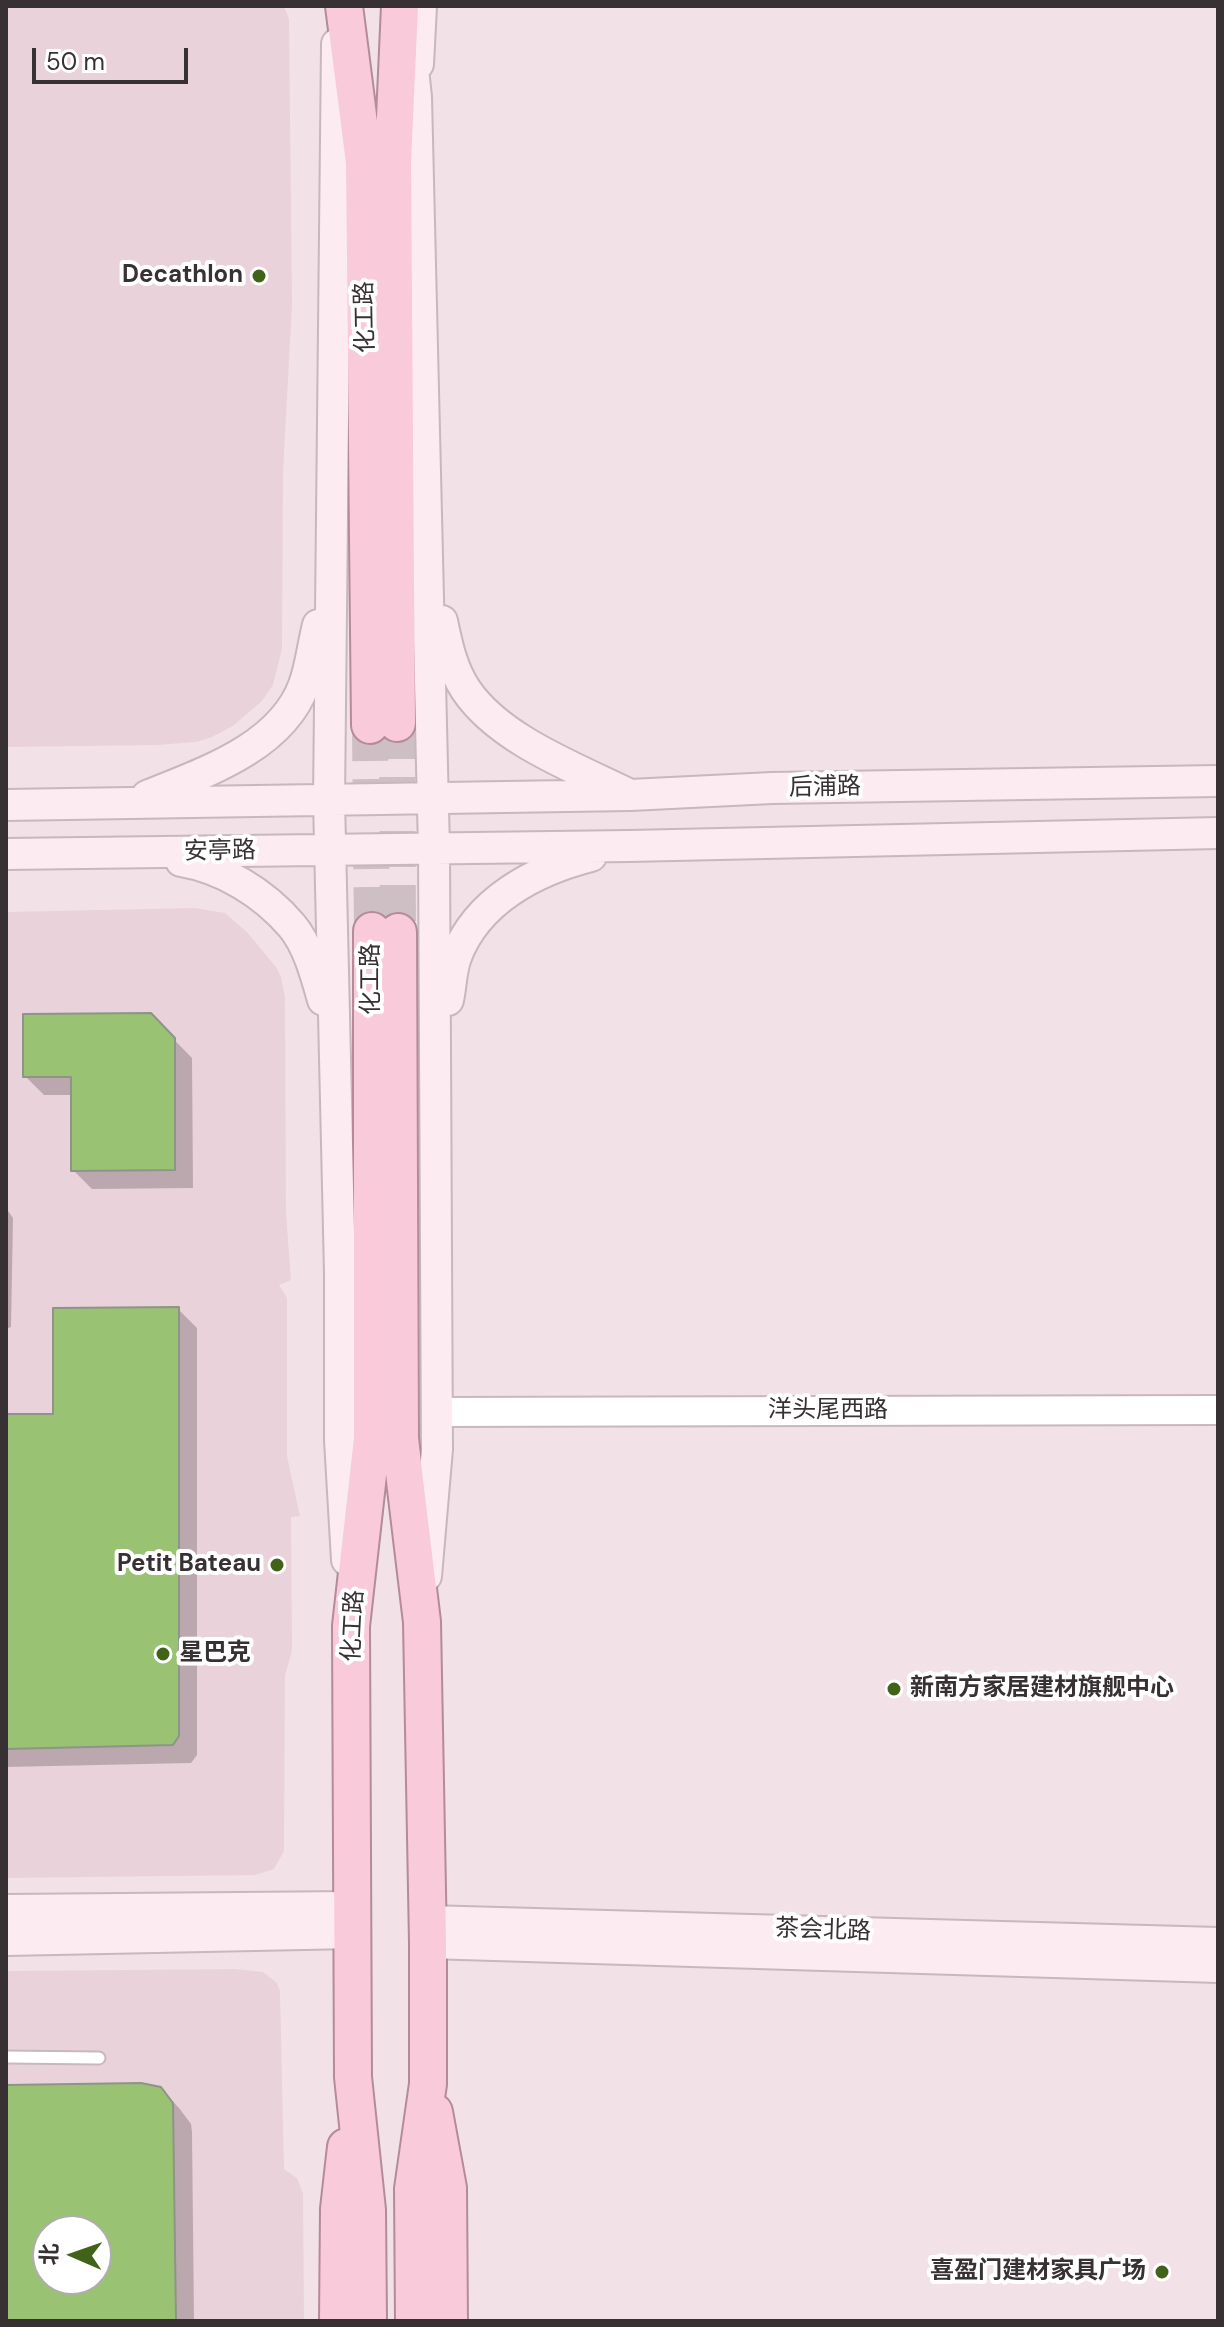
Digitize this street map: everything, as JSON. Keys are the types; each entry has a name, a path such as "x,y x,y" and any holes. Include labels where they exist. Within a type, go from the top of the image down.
{"highway":[{"name":"化工路","path":"344,6 364,162 383,724 393,162 400,6"},
{"name":"化工路","path":"368,2321 367,2210 353,2077 351,1626 372,1439 385,931 400,1439 422,1622 428,2084 413,2189 414,2321"},
{"path":"338,2321 339,2209 353,2077"},
{"path":"428,2084 448,2188 449,2321"}],"main road":[{"path":"338,6 329,800 340,1273 340,1440 351,1626"},
{"path":"407,6 416,97 434,849 437,1449 422,1622"},
{"path":"416,97 421,6"},
{"path":"428,563 451,659 466,690 488,717 552,757 630,795"},
{"path":"130,803 236,756 265,737 286,717 304,686 330,568"},
{"name":"后浦路","path":"433,798 630,795 772,788 1218,781"},
{"name":"安亭路","path":"6,805 433,798"},
{"path":"434,849 1218,833"},
{"path":"435,1077 456,958 486,909 539,874 568,862 629,846"},
{"name":"安亭路","path":"6,854 434,849"},
{"path":"131,853 201,865 231,878 263,898 294,927 315,969 333,1036"},
{"path":"6,1910 354,1920"},
{"path":"6,1940 354,1920"},
{"name":"茶会北路","path":"427,1932 1218,1943"},
{"name":"茶会北路","path":"427,1932 1218,1967"}],"street":[{"name":"洋头尾西路","path":"437,1412 1218,1410"}],"lane":[{"path":"6,2057 99,2058"}],"shaded area":[{"path":"6,6 284,6 289,19 292,304 283,473 282,649 273,685 262,701 233,726 196,742 6,747"},
{"path":"195,908 225,913 247,932 276,967 285,997 286,1212 291,1280 279,1285 287,1298 287,1456 300,1516 291,1517 292,1651 285,1675 284,1851 274,1869 255,1875 6,1878 6,912"},
{"path":"235,1969 263,1972 277,1983 280,1991 284,2169 297,2178 303,2193 304,2321 6,2321 6,1971"}],"building":[{"path":"151,1013 175,1038 175,1170 71,1171 71,1077 23,1077 23,1014"},
{"path":"179,1307 179,1736 173,1745 6,1749 6,1414 53,1414 53,1308"},
{"path":"141,2083 161,2087 173,2103 176,2321 6,2321 6,2085"}],"tunnel":[{"path":"397,723 398,932"},
{"path":"370,725 372,931"}],"place":[{"name":"Decathlon","path":"259,276"},
{"name":"Petit Bateau","path":"277,1565"},
{"name":"星巴克","path":"163,1654"},
{"name":"新南方家居建材旗舰中心","path":"894,1689"},
{"name":"喜盈门建材家具广场","path":"1162,2272"}]}
